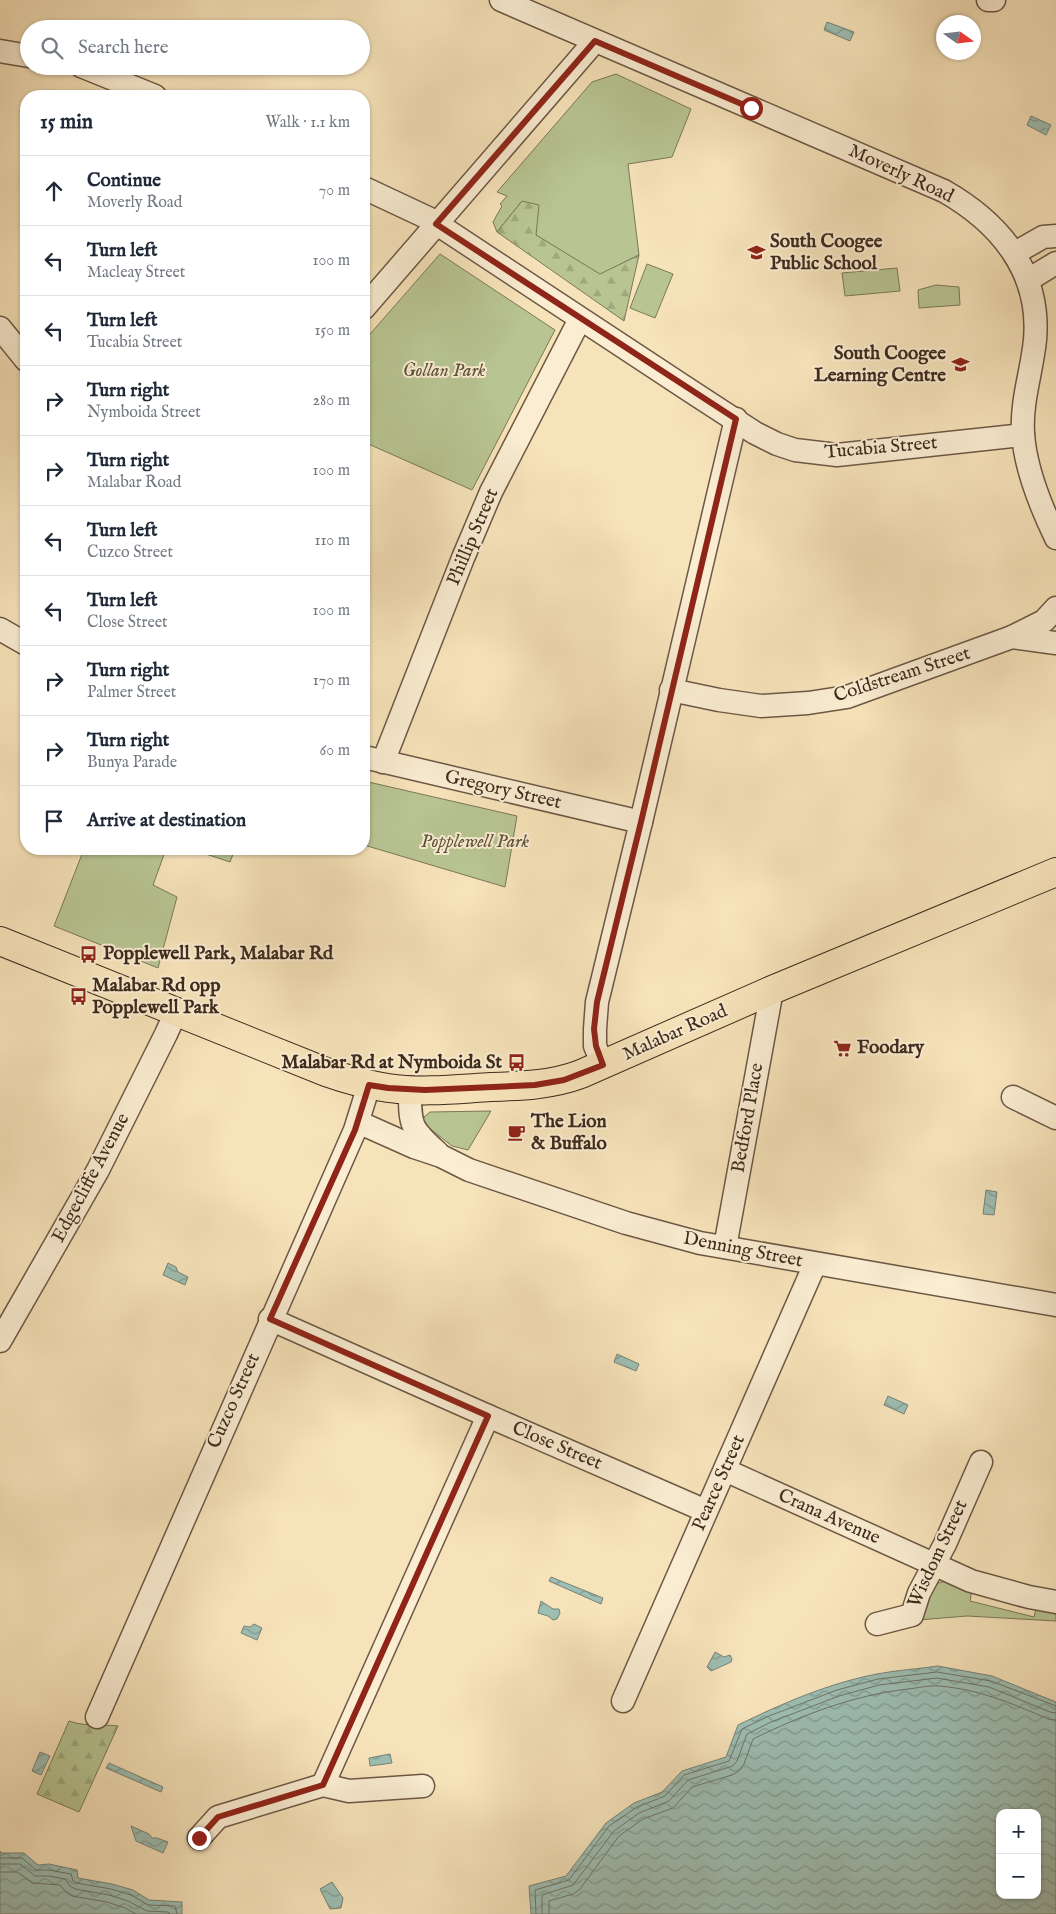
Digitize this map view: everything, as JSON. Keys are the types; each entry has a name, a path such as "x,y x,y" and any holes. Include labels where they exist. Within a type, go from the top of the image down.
{"main road":[{"name":"Malabar Road","path":"0,941 326,1072 369,1085 410,1090 535,1085 564,1080 603,1065 772,990 1056,872"}],"street":[{"name":"Moverly Road","path":"501,0 944,191 981,215 1014,253 1028,280 1036,321 1035,341 1026,388 1023,435 1033,482 1056,538"},
{"path":"988,0 994,0"},
{"path":"370,301 595,41"},
{"path":"0,51 20,54"},
{"path":"104,75 140,90"},
{"name":"Tucabia Street","path":"370,191 410,208 436,224 580,319 777,444 795,450 837,455 1023,435"},
{"path":"1014,253 1043,237 1056,236"},
{"path":"1028,280 1056,262"},
{"name":"Phillip Street","path":"374,759 491,492 580,319"},
{"path":"0,328 20,353"},
{"path":"603,1065 596,1046 594,1029 597,1002 736,419"},
{"name":"Coldstream Street","path":"671,690 761,706 847,697 1012,637 1044,621 1056,608"},
{"path":"0,629 20,641"},
{"name":"Coldstream Street","path":"1012,637 1056,643"},
{"name":"Gregory Street","path":"374,759 641,822"},
{"name":"Bedford Place","path":"725,1247 772,990"},
{"name":"Edgecliffe Avenue","path":"0,1341 98,1170 176,1012"},
{"name":"Cuzco Street","path":"97,1717 358,1122 369,1085"},
{"name":"Denning Street","path":"410,1090 412,1125 418,1135 441,1156"},
{"path":"1013,1096 1056,1118"},
{"name":"Denning Street","path":"358,1122 414,1147 441,1156 469,1170 626,1223 725,1247 1056,1305"},
{"name":"Pearce Street","path":"623,1701 815,1264"},
{"name":"Close Street","path":"270,1319 706,1511"},
{"path":"323,1785 488,1416"},
{"name":"Wisdom Street","path":"876,1624 912,1615 919,1593 945,1544 980,1462"},
{"name":"Crana Avenue","path":"724,1470 971,1581 1029,1597 1056,1602"},
{"path":"199,1838 218,1817 323,1785 350,1791 423,1786"}],"green space":[{"path":"616,74 691,109 672,157 628,164 639,255 611,269 605,278 536,235 522,201 497,232 493,222 502,206 500,204 507,196 497,192 592,82"},
{"path":"522,201 539,205 536,235 600,274 639,255 624,321 497,232"},
{"name":"Gollan Park","path":"440,254 555,330 472,490 370,445 370,334"},
{"path":"647,264 673,274 655,318 630,308"},
{"path":"897,268 900,291 845,296 842,273"},
{"path":"936,285 959,287 960,305 919,308 918,290"},
{"name":"Popplewell Park","path":"370,782 517,816 505,887 370,847"},
{"path":"82,855 164,855 153,885 177,897 158,968 54,926"},
{"path":"209,855 233,855 230,862"},
{"path":"491,1111 468,1150 452,1146 423,1123 424,1117 430,1112"},
{"path":"946,1581 972,1590 970,1601 1034,1617 1037,1605 1056,1611 1056,1621 967,1616 918,1620 931,1585"},
{"path":"69,1721 87,1725 118,1726 79,1812 37,1794"}],"water":[{"path":"827,22 854,32 850,41 824,30"},
{"path":"1031,116 1051,125 1046,135 1027,125"},
{"path":"986,1190 997,1192 994,1215 983,1214"},
{"path":"168,1263 176,1267 178,1272 188,1277 185,1285 163,1275"},
{"path":"617,1354 639,1364 636,1371 614,1362"},
{"path":"888,1396 908,1405 904,1414 884,1405"},
{"path":"551,1577 603,1598 601,1604 549,1581"},
{"path":"541,1601 553,1609 559,1609 560,1613 557,1619 553,1620 548,1616 538,1613"},
{"path":"254,1624 262,1628 257,1640 241,1633 244,1626 250,1627"},
{"path":"715,1652 724,1657 730,1655 732,1659 731,1662 711,1671 707,1667"},
{"path":"938,1666 992,1676 1056,1702 1056,1914 531,1914 529,1886 566,1876 606,1823 634,1803 662,1792 682,1771 726,1757 738,1725 788,1702 823,1689 859,1678"},
{"path":"40,1752 50,1756 41,1775 32,1771"},
{"path":"390,1754 392,1763 370,1766 369,1758"},
{"path":"109,1763 163,1787 161,1792 106,1768"},
{"path":"131,1826 149,1834 152,1838 168,1842 163,1853 136,1841"},
{"path":"0,1851 2,1853 24,1853 38,1865 49,1864 77,1870 78,1878 133,1890 149,1900 182,1902 182,1914 0,1914"},
{"path":"332,1882 343,1898 341,1908 330,1909 320,1889"}],"place":[{"name":"South Coogee Public School","path":"756,253"},
{"name":"South Coogee Learning Centre","path":"960,365"},
{"name":"Popplewell Park, Malabar Rd","path":"89,954"},
{"name":"Malabar Rd opp Popplewell Park","path":"78,997"},
{"name":"Foodary","path":"843,1048"},
{"name":"Malabar Rd at Nymboida St","path":"516,1063"},
{"name":"The Lion & Buffalo","path":"517,1133"}],"route":[{"path":"199,1838 218,1817 323,1785 488,1416 270,1319 355,1130 369,1085 425,1090 535,1085 564,1080 603,1065 596,1046 594,1029 597,1002 736,419 436,224 595,41 751,108"}]}
